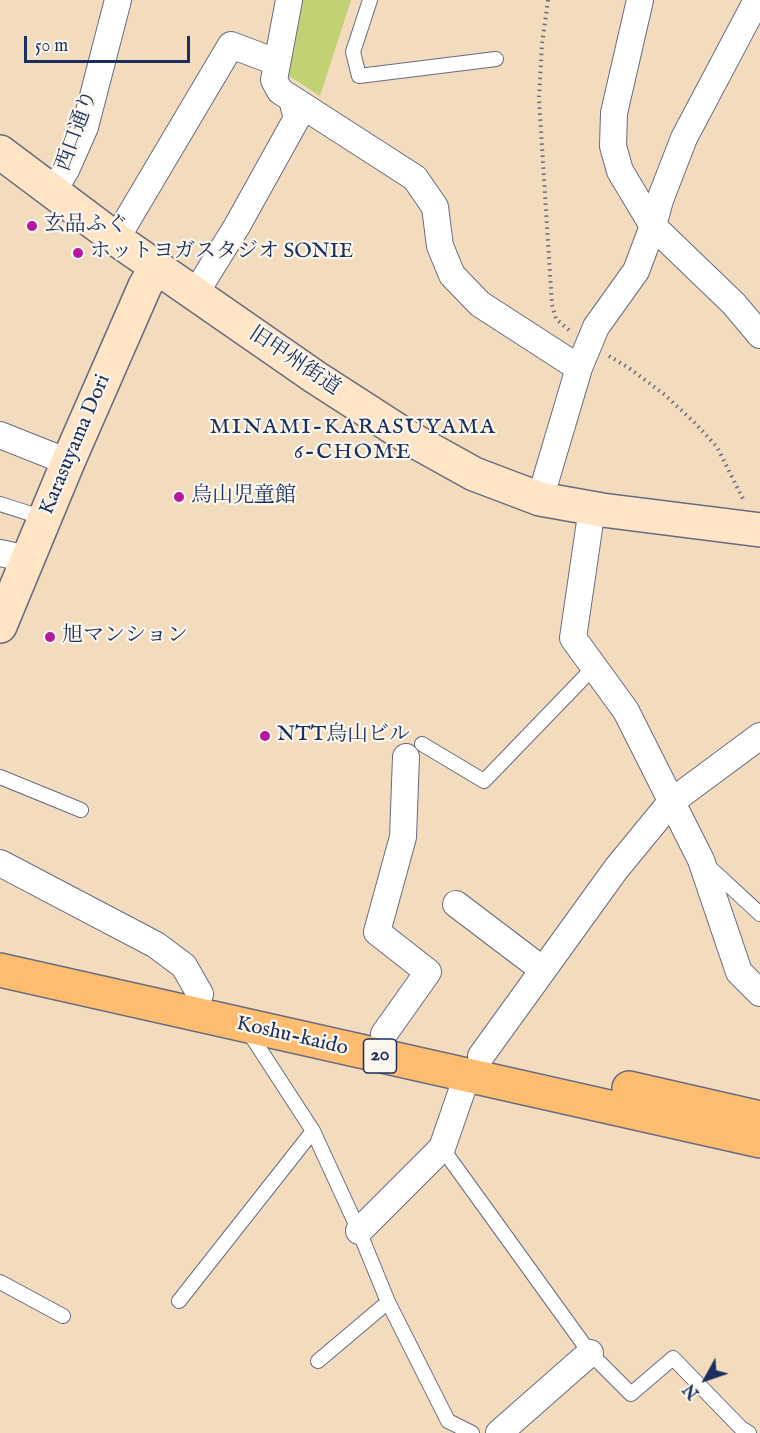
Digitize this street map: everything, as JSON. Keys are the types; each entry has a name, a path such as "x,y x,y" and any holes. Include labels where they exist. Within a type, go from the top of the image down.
{"highway":[{"name":"Koshu-kaido","path":"0,950 384,1034 474,1066 760,1141"},
{"name":"Koshu-kaido","path":"0,970 245,1027 760,1118"}],"street":[{"name":"西口通り","path":"53,192 66,170 84,127 118,0"},
{"path":"288,0 274,80 280,91 415,178 435,207 440,246 452,275 480,304 579,368"},
{"path":"640,0 614,113 612,146 620,171 653,226 734,304 760,335"},
{"path":"540,499 579,368 596,327 636,271 684,138 757,0"},
{"path":"116,239 231,45 276,62"},
{"path":"195,294 237,226 297,118 292,100"},
{"name":"旧甲州街道","path":"0,152 116,239 195,294 411,439 474,474 540,499 759,532"},
{"name":"Karasuyama Dori","path":"0,626 14,556 44,518 156,267"},
{"path":"0,435 68,462"},
{"path":"592,508 573,638 627,711 701,860 740,972 760,993"},
{"path":"359,1231 442,1148 474,1066 615,868 671,802 760,736"},
{"path":"384,1034 428,972 377,932 403,837 414,750"},
{"path":"0,863 156,945 184,966 200,994"},
{"path":"456,904 543,970"},
{"path":"499,1433 590,1353"}],"lane":[{"path":"370,0 353,52 359,76 496,59"},
{"path":"0,504 44,518"},
{"path":"414,750 484,781 595,666"},
{"path":"0,777 81,810"},
{"path":"701,860 760,914"},
{"path":"245,1027 314,1131 388,1302 448,1421 472,1433"},
{"path":"179,1301 314,1131"},
{"path":"442,1148 590,1353 631,1394 673,1358 741,1428 749,1433"},
{"path":"0,1282 63,1316"},
{"path":"318,1360 388,1302"},
{"path":"439,1433 448,1421"}],"green space":[{"path":"296,0 351,0 320,96 289,76 282,62"}],"place":[{"name":"玄品ふぐ","path":"32,226"},
{"name":"ホットヨガスタジオ SONIE","path":"78,253"},
{"name":"烏山児童館","path":"179,497"},
{"name":"旭マンション","path":"50,637"},
{"name":"NTT烏山ビル","path":"265,736"}],"district":[{"name":"MINAMI-KARASUYAMA 6-CHOME","path":"353,440"}]}
